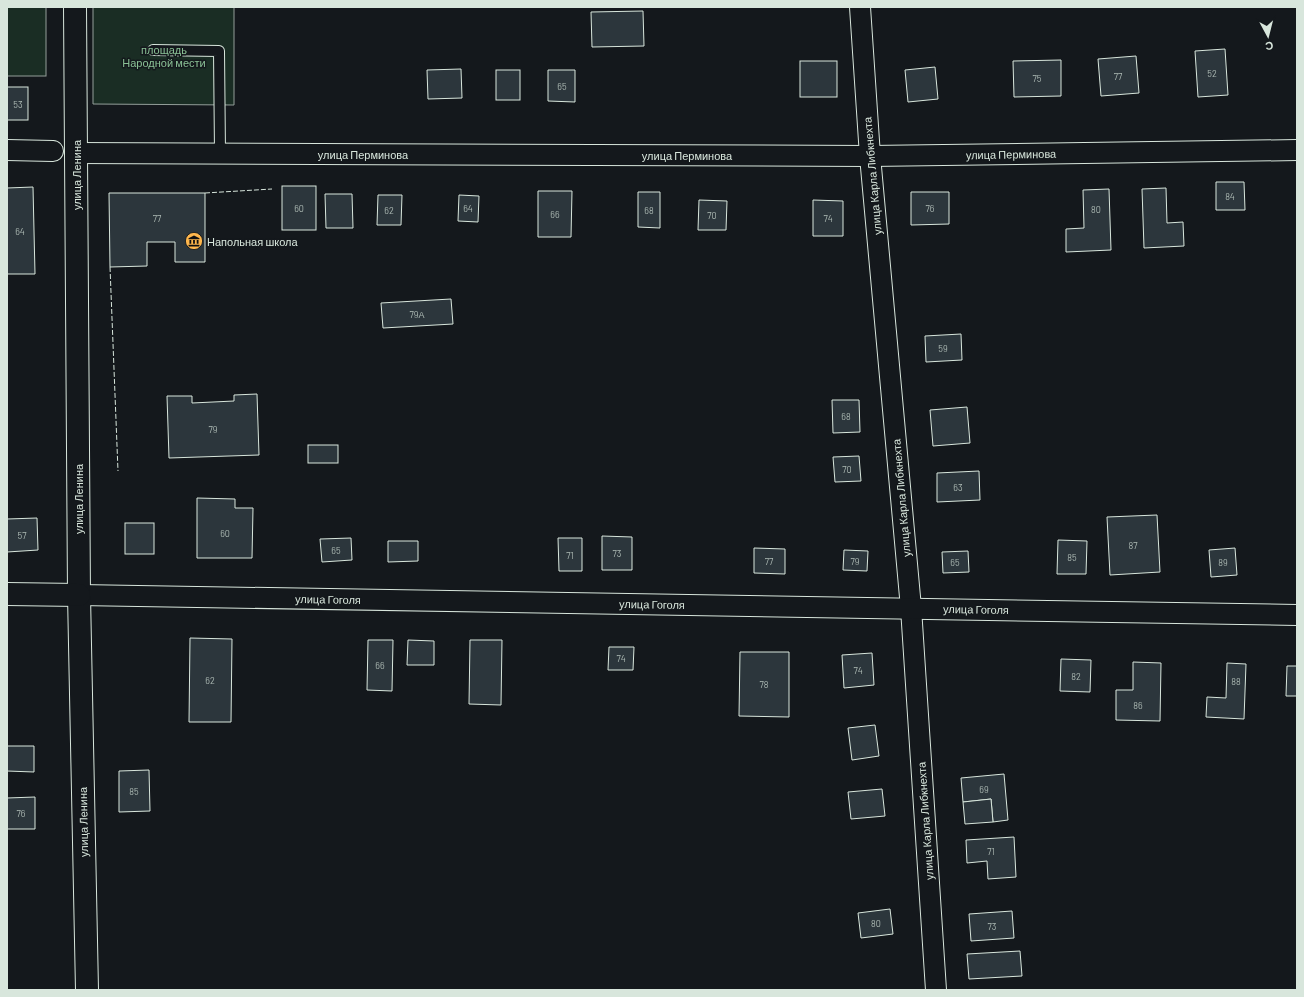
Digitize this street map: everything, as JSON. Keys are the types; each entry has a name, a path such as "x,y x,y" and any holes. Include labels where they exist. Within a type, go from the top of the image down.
{"street":[{"name":"улица Ленина","path":"75,7 79,595 87,990"},
{"name":"улица Карла Либкнехта","path":"860,7 870,156 911,608 936,990"},
{"path":"7,150 53,151"},
{"name":"улица Перминова","path":"76,153 870,156 1297,150"},
{"name":"улица Гоголя","path":"7,594 1297,615"}],"lane":[{"path":"153,50 219,51 220,153"}],"green space":[{"path":"7,7 46,7 46,76 7,76"},
{"name":"площадь Народной мести","path":"93,7 234,7 234,105 93,104"}],"building":[{"path":"643,11 644,46 592,47 591,12"},
{"path":"1225,49 1228,95 1198,97 1195,51"},
{"path":"1136,56 1139,93 1101,96 1098,59"},
{"path":"1061,60 1061,96 1014,97 1013,61"},
{"path":"800,61 837,61 837,97 800,97"},
{"path":"935,67 938,99 908,102 905,70"},
{"path":"461,69 462,98 428,99 427,70"},
{"path":"496,70 520,70 520,100 496,100"},
{"path":"548,70 575,70 575,102 548,101"},
{"path":"7,87 28,87 28,120 7,120"},
{"path":"1216,182 1244,182 1245,210 1216,210"},
{"path":"282,186 316,186 316,230 282,230"},
{"path":"33,187 35,274 7,274 7,188"},
{"path":"1166,188 1167,223 1183,222 1184,246 1144,248 1142,189"},
{"path":"1109,189 1111,250 1066,252 1066,229 1084,228 1083,190"},
{"path":"538,191 572,191 571,237 538,237"},
{"path":"638,192 660,192 660,228 638,227"},
{"path":"911,192 949,192 949,224 911,225"},
{"path":"109,193 205,193 205,262 175,262 175,242 147,242 147,266 110,267"},
{"path":"325,194 352,194 353,228 326,228"},
{"path":"378,195 402,195 401,225 377,225"},
{"path":"459,195 479,196 478,222 458,221"},
{"path":"699,200 727,201 726,230 698,230"},
{"path":"813,200 843,201 843,236 813,236"},
{"path":"451,299 453,324 383,328 381,303"},
{"path":"961,334 962,360 926,362 925,336"},
{"path":"257,394 259,455 169,458 167,396 192,396 192,403 234,401 234,395"},
{"path":"832,400 859,400 860,432 833,433"},
{"path":"967,407 970,443 933,446 930,410"},
{"path":"308,445 338,445 338,463 308,463"},
{"path":"859,456 861,481 835,482 833,457"},
{"path":"979,471 980,500 937,502 937,473"},
{"path":"197,498 235,499 235,508 253,508 252,558 197,558"},
{"path":"1157,515 1160,572 1110,575 1107,517"},
{"path":"37,518 38,550 7,552 7,519"},
{"path":"125,523 154,523 154,554 125,554"},
{"path":"602,536 632,537 632,570 602,570"},
{"path":"351,538 352,560 322,562 320,539"},
{"path":"558,538 582,538 582,571 559,571"},
{"path":"1058,540 1087,541 1086,574 1057,574"},
{"path":"388,541 418,541 418,561 388,562"},
{"path":"754,548 785,549 785,574 754,573"},
{"path":"1235,548 1237,575 1211,577 1209,550"},
{"path":"844,550 868,551 867,571 843,570"},
{"path":"968,551 969,572 943,573 942,552"},
{"path":"190,638 232,639 231,722 189,722"},
{"path":"368,640 393,640 392,691 367,690"},
{"path":"408,640 434,641 434,665 407,665"},
{"path":"470,640 502,640 501,705 469,704"},
{"path":"609,647 634,647 633,670 608,670"},
{"path":"740,652 789,652 789,717 739,716"},
{"path":"872,653 874,685 844,688 842,655"},
{"path":"1061,659 1091,660 1090,692 1060,691"},
{"path":"1133,662 1161,663 1160,721 1116,720 1116,690 1133,690"},
{"path":"1227,663 1246,664 1244,719 1206,717 1207,697 1226,698"},
{"path":"1287,666 1297,666 1297,696 1286,696"},
{"path":"875,725 879,756 852,760 848,728"},
{"path":"7,746 34,746 34,772 7,771"},
{"path":"149,770 150,811 119,812 119,771"},
{"path":"1004,774 1008,820 993,822 991,799 963,802 961,778"},
{"path":"882,789 885,816 851,819 848,792"},
{"path":"35,797 35,829 7,829 7,798"},
{"path":"991,799 993,822 965,824 963,802"},
{"path":"1014,837 1016,877 988,879 987,861 967,863 966,840"},
{"path":"890,909 893,934 861,938 858,913"},
{"path":"1012,911 1014,938 971,941 969,914"},
{"path":"1020,951 1022,976 969,979 967,954"}],"fence":[{"path":"205,193 272,189"},
{"path":"110,267 118,471"}],"place":[{"name":"Напольная школа","path":"194,241"}]}
